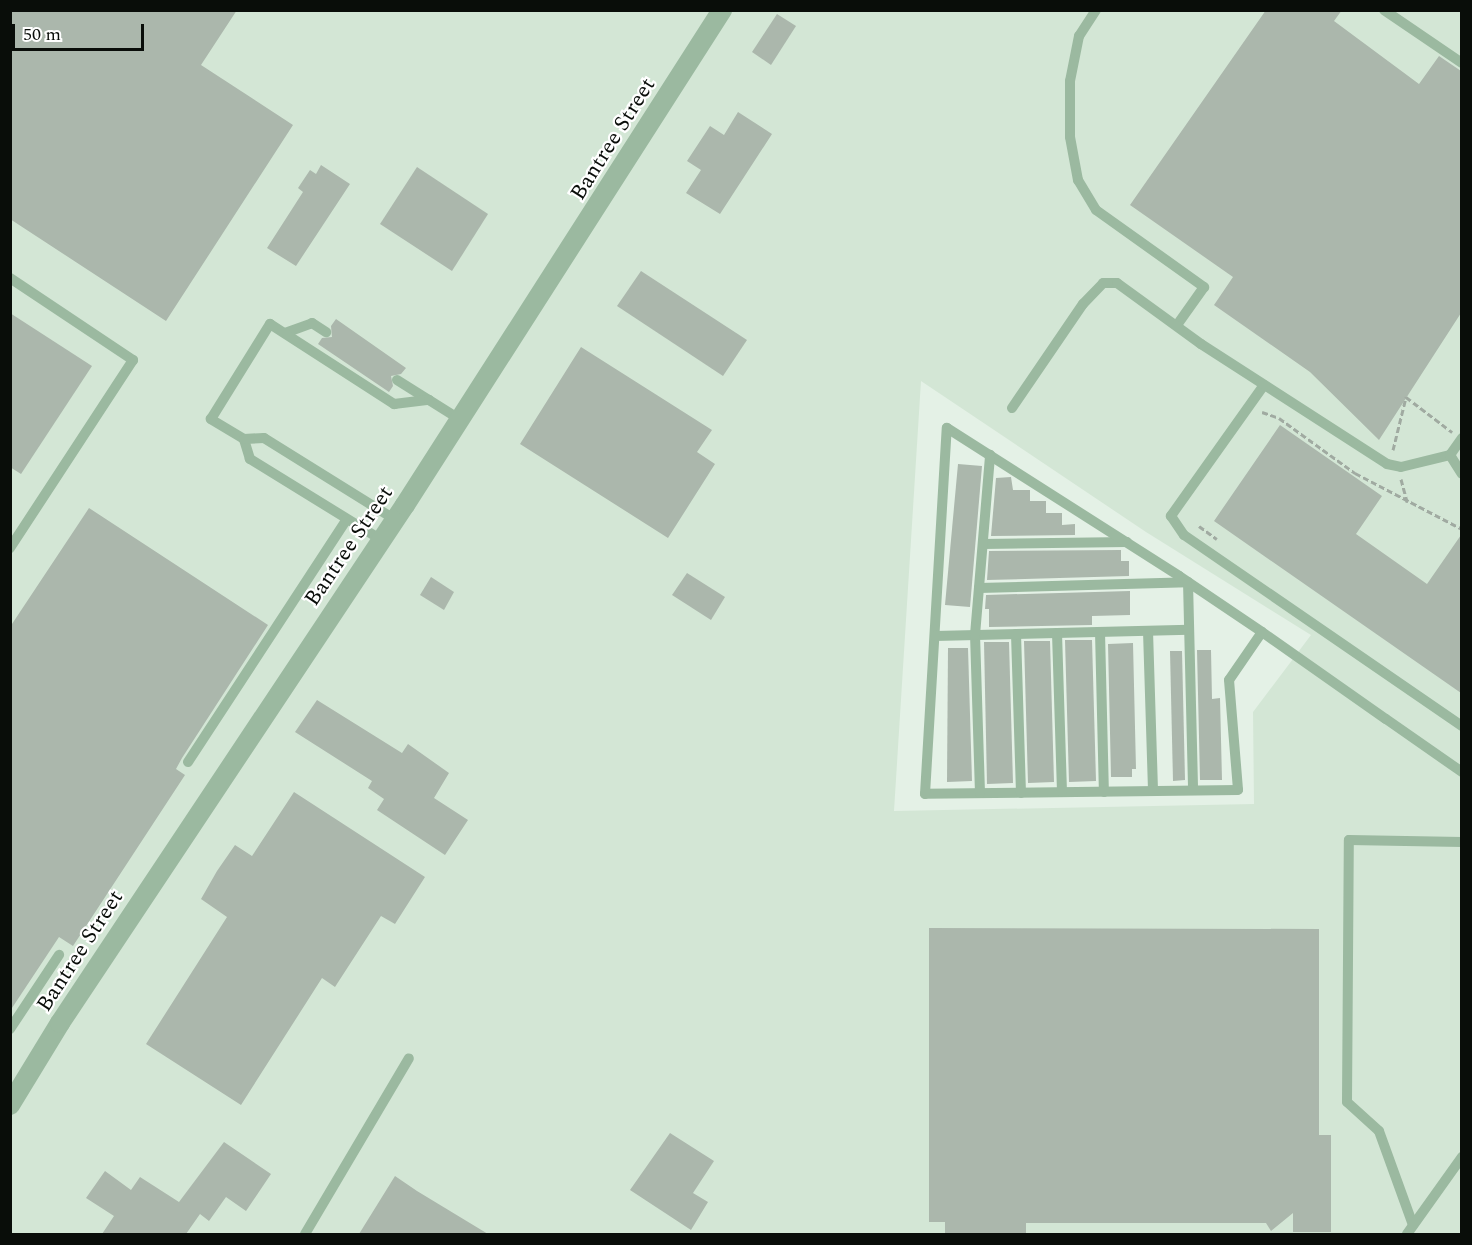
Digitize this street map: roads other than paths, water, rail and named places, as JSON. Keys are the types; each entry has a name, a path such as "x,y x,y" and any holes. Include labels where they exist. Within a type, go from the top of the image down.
{"street":[{"name":"Bantree Street","path":"10,1105 60,1023 461,420 722,10"}],"lane":[{"path":"1096,10 1079,36 1070,81 1070,136 1078,180 1095,210 1204,287 1177,325"},
{"path":"1384,10 1461,63"},
{"path":"10,278 133,360 10,548"},
{"path":"1012,408 1077,312 1103,283 1118,283 1264,385 1387,464 1401,467 1450,455 1459,439"},
{"path":"285,333 312,323 326,332"},
{"path":"394,519 264,438 243,439 211,419 270,324 394,404 429,400"},
{"path":"397,380 461,420"},
{"path":"1264,385 1171,516 1184,535 1461,726"},
{"path":"1262,632 1229,680 1238,790 925,794 947,428 1188,582 1262,632 1461,771"},
{"path":"243,439 250,459 380,539"},
{"path":"980,793 975,635 990,455"},
{"path":"1450,455 1461,474"},
{"path":"188,762 347,519"},
{"path":"983,544 1127,542"},
{"path":"979,588 1188,582"},
{"path":"1188,582 1193,790"},
{"path":"935,636 1189,630"},
{"path":"1148,631 1153,791"},
{"path":"1100,632 1104,792"},
{"path":"1057,633 1062,792"},
{"path":"1016,634 1021,793"},
{"path":"1410,1230 1379,1131 1347,1102 1349,840 1461,842"},
{"path":"10,1029 59,955"},
{"path":"305,1234 409,1058"},
{"path":"1410,1230 1461,1157"}]}
